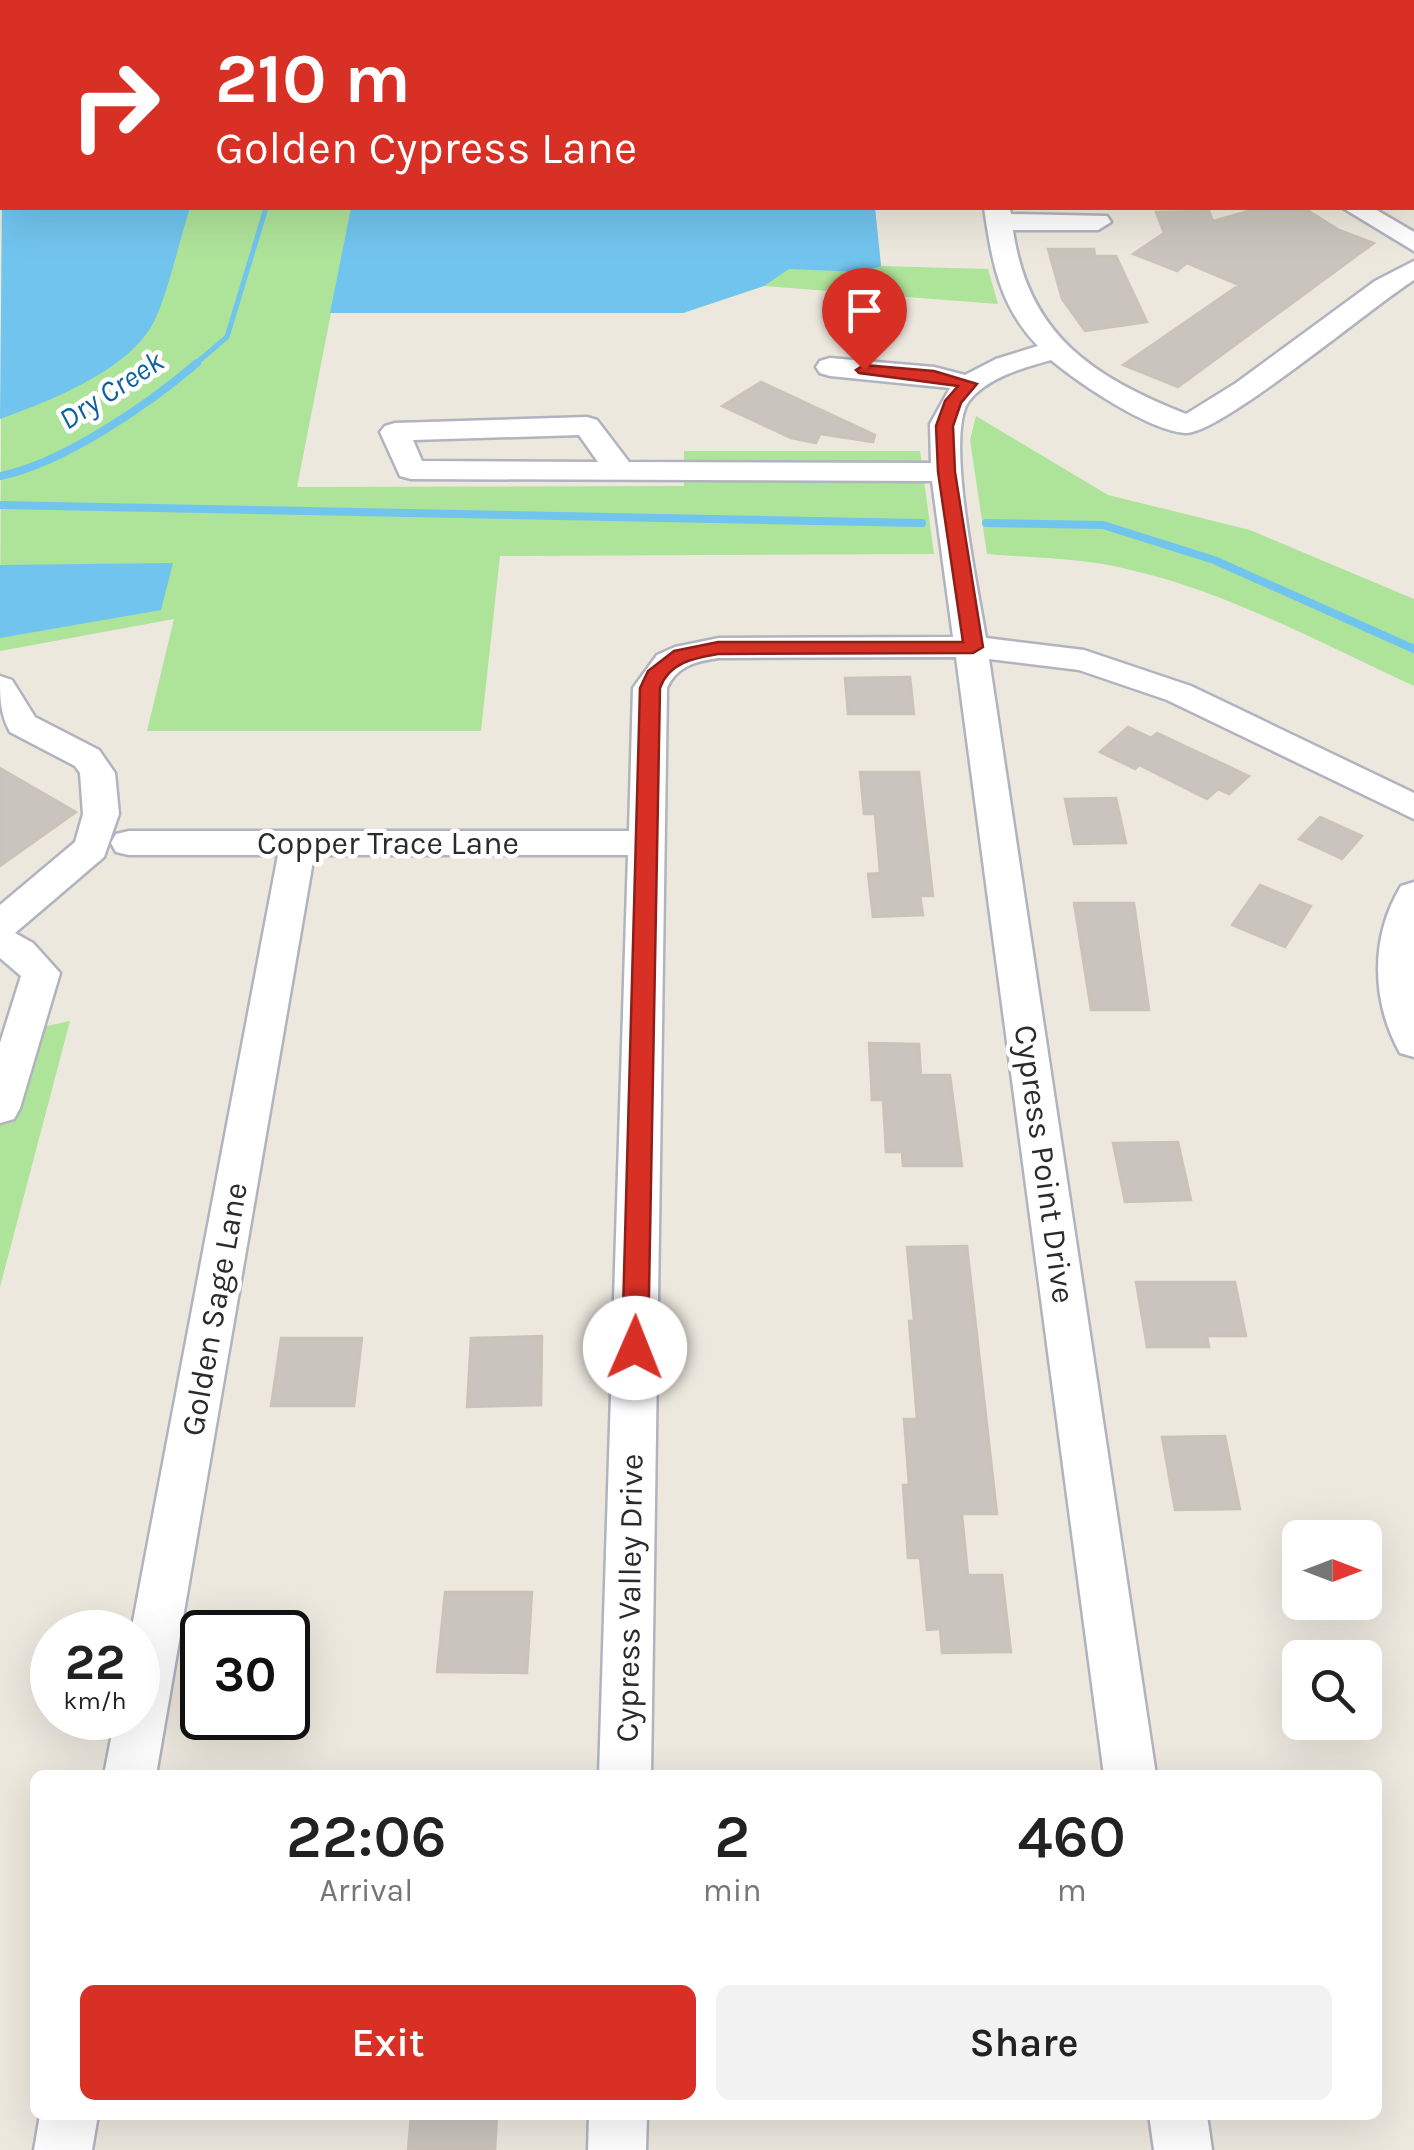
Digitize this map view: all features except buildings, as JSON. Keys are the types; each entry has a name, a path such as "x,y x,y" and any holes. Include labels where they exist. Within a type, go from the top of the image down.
{"street":[{"path":"1359,210 1414,243"},
{"path":"1098,222 998,215 1009,278 1029,317 1057,350 1141,407 1188,426 1221,408 1344,314 1414,269"},
{"path":"830,367 934,376 969,384 1000,367 1057,350"},
{"name":"Cypress Point Drive","path":"969,384 953,401 944,426 946,472 1129,1770"},
{"path":"620,471 587,426 395,432 411,470 620,471 946,472"},
{"path":"973,647 1053,654 1118,669 1179,693 1414,807"},
{"name":"Cypress Valley Drive","path":"625,1770 650,688 666,663 681,655 718,648 973,647"},
{"path":"0,687 22,724 87,758 98,773 101,814 91,848 0,925"},
{"name":"Copper Trace Lane","path":"129,843 646,843"},
{"name":"Golden Sage Lane","path":"131,1770 298,843"},
{"path":"1414,896 1399,927 1394,958 1397,987 1414,1044"},
{"path":"0,940 20,952 41,973 0,1108"},
{"path":"63,2150 69,2120"},
{"path":"617,2150 618,2120"},
{"path":"1179,2120 1183,2150"}],"green space":[{"path":"2,210 875,210 881,266 988,269 998,304 764,286 683,313 331,313 297,487 684,486 684,451 920,451 934,554 500,556 481,731 147,731 174,619 0,651"},
{"path":"976,416 1108,495 1250,530 1414,599 1414,686 1275,621 1168,580 1096,563 987,554 970,440"},
{"path":"70,1021 0,1287 0,1036"}],"water":[{"path":"2,210 189,210 162,302 139,343 83,384 0,419"},
{"path":"351,210 875,210 881,266 861,272 789,269 764,286 683,313 330,313"},
{"path":"173,563 161,610 0,638 0,565"}],"waterway":[{"name":"Dry Creek","path":"194,365 227,337 265,210"},
{"name":"Dry Creek","path":"0,476 77,446 130,414 197,363"},
{"path":"0,505 922,523"},
{"path":"986,523 1103,525 1214,560 1414,649"}],"route":[{"path":"635,1348 650,688 654,675 681,655 718,648 973,647 946,472 944,426 953,401 969,384 934,376 864,370"}]}
